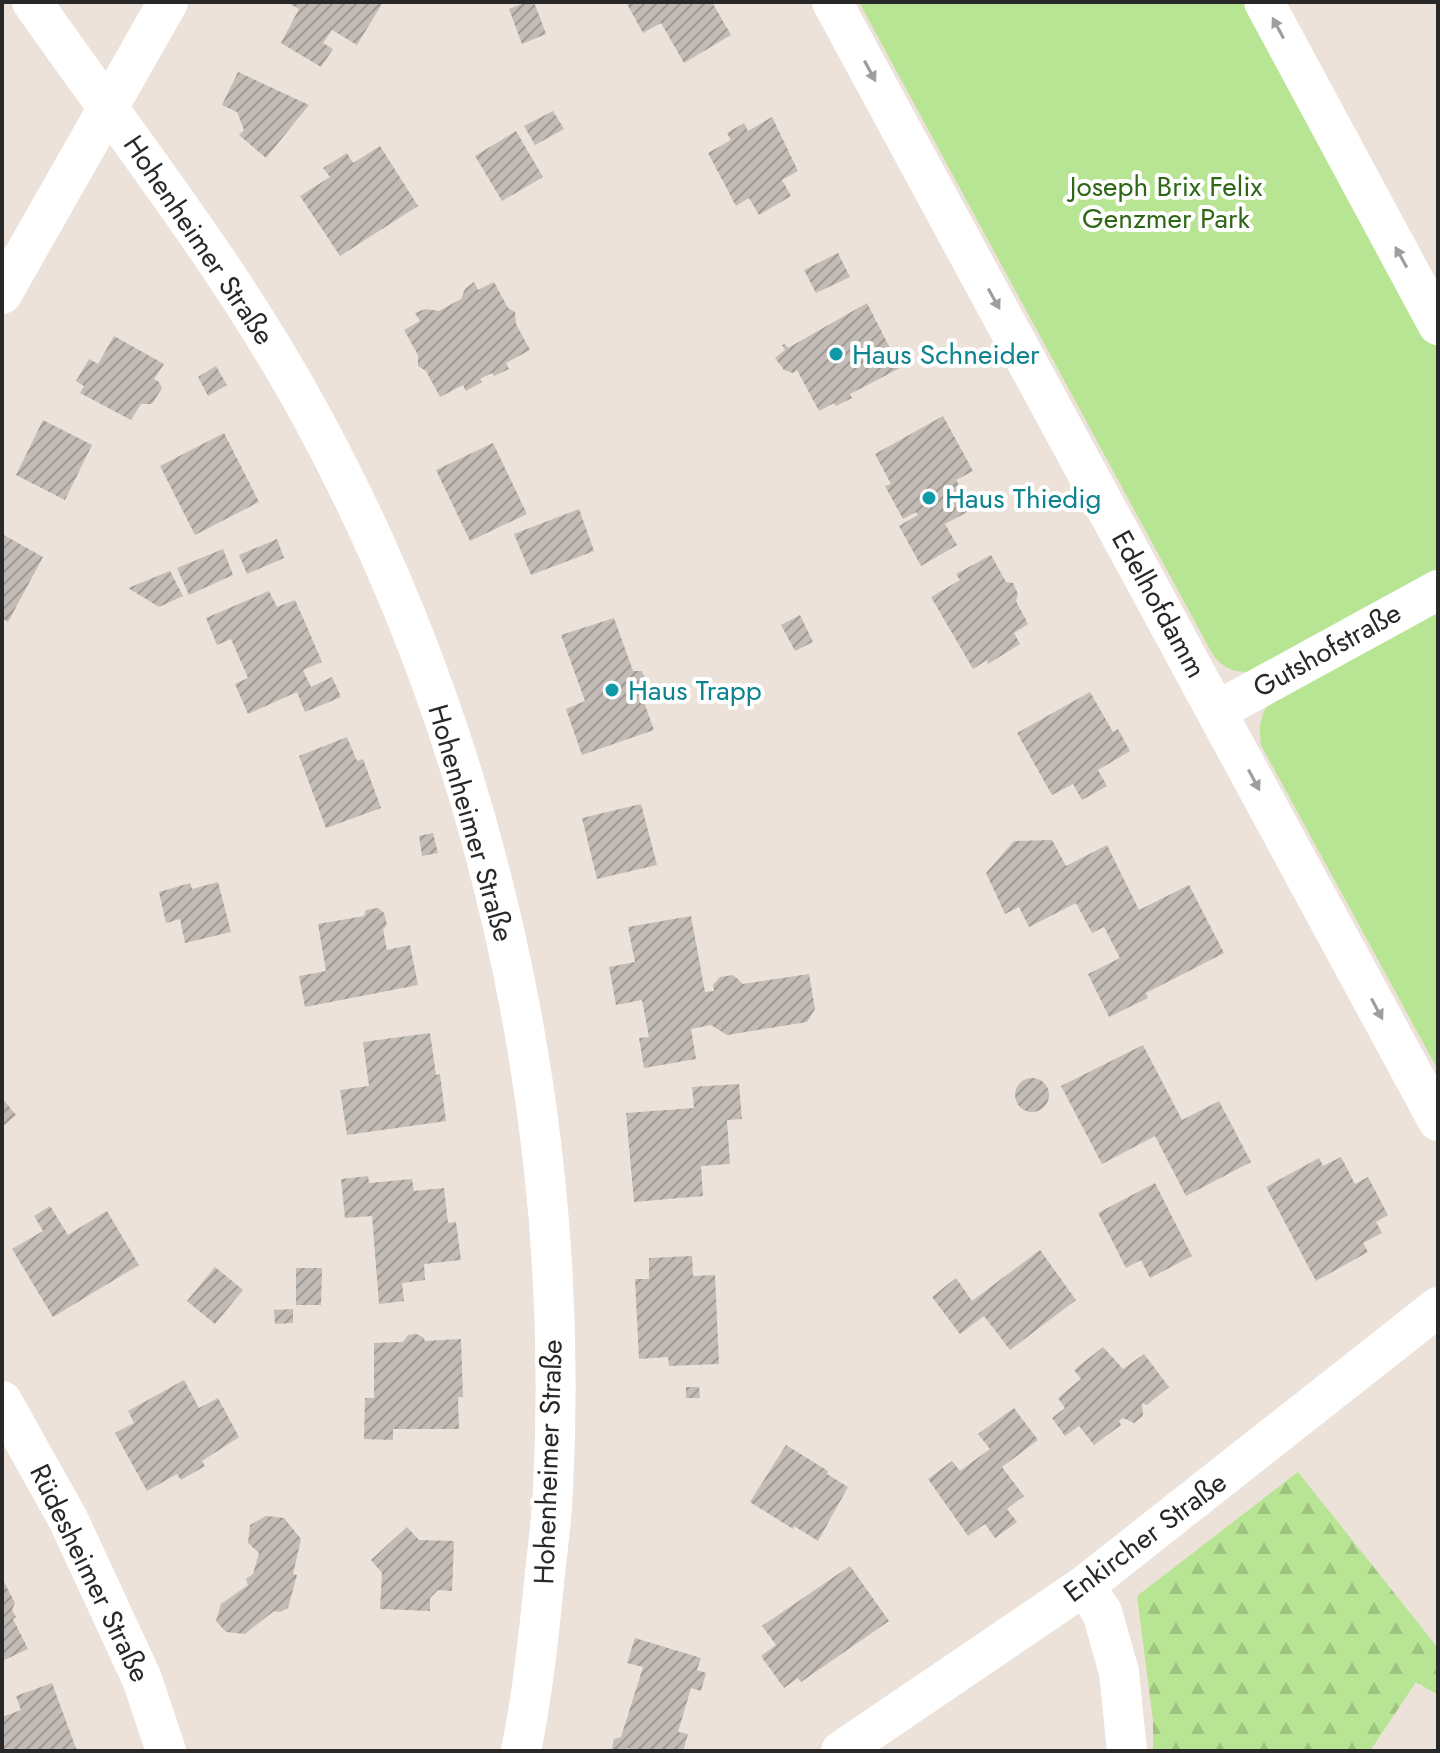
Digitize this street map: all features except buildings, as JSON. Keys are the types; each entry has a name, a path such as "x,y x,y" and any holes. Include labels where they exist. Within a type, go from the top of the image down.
{"street":[{"name":"Hohenheimer Straße","path":"32,2 106,107 144,154 225,272 331,452 381,552 441,711 487,858 520,1005 531,1071 553,1287 553,1491 538,1647 521,1751"},
{"path":"2,294 168,2"},
{"name":"Edelhofdamm","path":"832,2 1438,1121"},
{"path":"1264,2 1438,325"},
{"name":"Gutshofstraße","path":"1217,711 1438,590"},
{"name":"Enkircher Straße","path":"841,1751 1084,1586 1438,1307"},
{"name":"Rüdesheimer Straße","path":"2,1401 74,1532 142,1679 166,1751"},
{"path":"1084,1586 1102,1612 1119,1672 1127,1751"}],"green space":[{"name":"Joseph Brix Felix Genzmer Park","path":"859,2 1256,2 1438,343 1438,572 1251,672 1239,672 1217,660"},
{"path":"1438,610 1438,1070 1261,745 1260,729 1268,704"},
{"path":"1298,1472 1438,1648 1438,1695 1416,1682 1370,1751 1153,1751 1153,1720 1137,1596"}],"place":[{"name":"Haus Schneider","path":"836,354"},
{"name":"Haus Thiedig","path":"929,498"},
{"name":"Haus Trapp","path":"612,690"}]}
